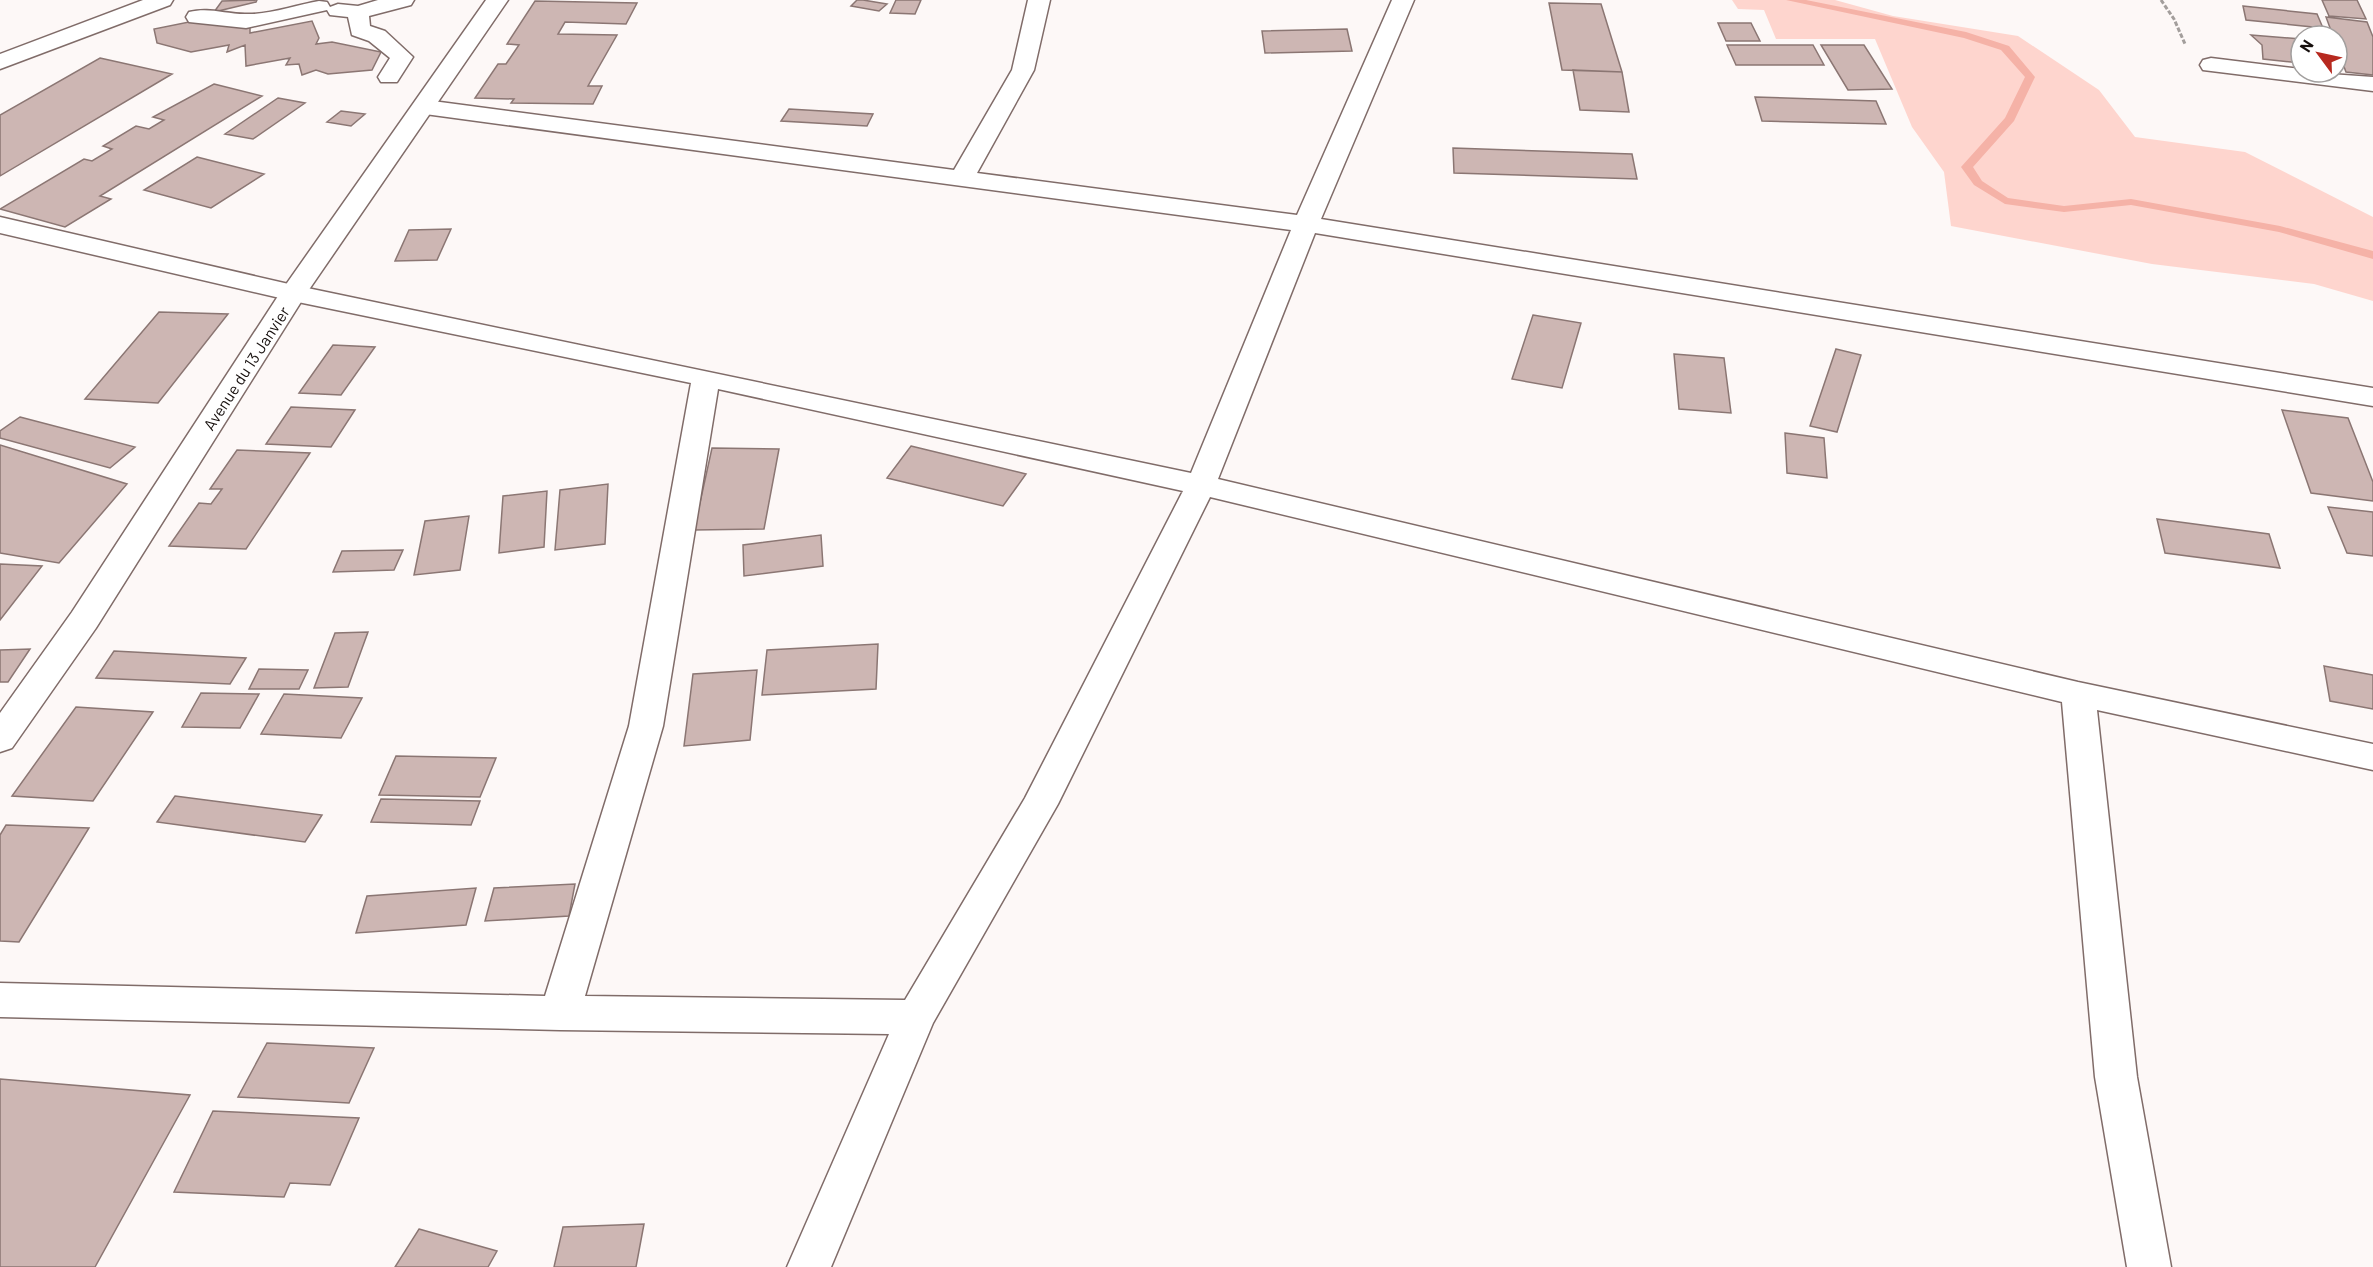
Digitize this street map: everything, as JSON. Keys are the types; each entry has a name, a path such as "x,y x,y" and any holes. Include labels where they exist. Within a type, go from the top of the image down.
{"street":[{"path":"0,62 162,0"},
{"path":"197,17 214,16 246,21 294,17 320,12 358,18 403,0"},
{"name":"Avenue du 13 Janvier","path":"0,739 84,620 293,294 425,107 497,0"},
{"path":"962,177 1023,70 1039,0"},
{"path":"809,1267 916,1017 1040,804 1201,485 1306,224 1403,0"},
{"path":"358,18 360,30 377,36 402,57 389,78"},
{"path":"2211,65 2373,84"},
{"path":"425,107 1306,224 2373,397"},
{"path":"0,225 293,294 706,378 1201,485 2078,694 2373,757"},
{"path":"560,1013 646,726 706,378"},
{"path":"2078,694 2116,1077 2149,1267"},
{"path":"0,1000 560,1013 916,1017"}],"path":[{"path":"2161,0 2195,59 2211,65"}],"shaded area":[{"path":"1732,0 1835,0 1893,16 2018,36 2099,90 2135,137 2245,152 2373,217 2373,301 2314,284 2152,264 1951,226 1944,172 1912,127 1875,39 1776,39 1764,10 1738,9"}],"building":[{"path":"257,0 256,2 214,12 222,1"},
{"path":"857,0 887,4 879,11 851,6"},
{"path":"896,0 921,0 915,14 890,13"},
{"path":"2322,0 2357,0 2366,19 2329,16"},
{"path":"535,1 637,3 626,24 565,22 558,34 617,35 588,86 602,86 593,104 511,103 514,99 475,98 498,64 506,64 519,45 507,44"},
{"path":"1549,3 1601,4 1622,72 1562,70"},
{"path":"2243,6 2317,14 2321,24 2289,24 2246,20"},
{"path":"2326,17 2367,22 2373,37 2373,75 2349,72 2349,24 2329,24"},
{"path":"204,19 250,27 250,33 312,21 319,38 316,44 332,42 381,52 372,70 328,74 316,70 302,75 299,64 286,65 290,58 246,66 245,45 227,52 229,45 191,52 157,43 154,29"},
{"path":"1718,23 1751,23 1760,41 1726,41"},
{"path":"1347,29 1352,51 1265,53 1262,31"},
{"path":"2251,35 2289,38 2289,62 2263,59 2262,45"},
{"path":"1727,45 1813,45 1824,65 1736,65"},
{"path":"1821,45 1864,45 1892,89 1848,90"},
{"path":"100,58 172,74 0,176 0,115"},
{"path":"1573,70 1622,72 1629,112 1580,110"},
{"path":"214,84 262,96 100,196 111,199 65,227 0,209 84,159 92,161 112,149 103,146 136,126 149,129 164,120 153,117"},
{"path":"1755,97 1876,101 1886,124 1762,121"},
{"path":"278,98 305,103 253,139 225,134"},
{"path":"789,109 873,114 867,126 781,121"},
{"path":"341,111 365,114 351,126 327,122"},
{"path":"1453,148 1632,154 1637,179 1454,173"},
{"path":"197,157 264,174 211,208 144,190"},
{"path":"451,229 437,260 395,261 409,230"},
{"path":"159,312 228,314 158,403 85,399"},
{"path":"1533,315 1581,323 1562,388 1512,379"},
{"path":"333,345 375,347 341,395 299,393"},
{"path":"1836,349 1861,355 1837,432 1810,426"},
{"path":"1674,354 1724,358 1731,413 1679,409"},
{"path":"291,407 355,410 331,447 266,444"},
{"path":"2282,410 2348,418 2373,482 2373,501 2311,493"},
{"path":"20,417 135,447 110,468 0,438 0,431"},
{"path":"1785,433 1824,438 1827,478 1787,473"},
{"path":"0,445 127,484 59,563 0,553"},
{"path":"911,446 1026,474 1003,506 887,478"},
{"path":"712,448 779,449 764,529 694,530"},
{"path":"237,450 310,453 246,549 169,546 199,503 211,504 222,489 210,489"},
{"path":"608,484 605,544 555,550 560,490"},
{"path":"547,491 544,547 499,553 503,496"},
{"path":"2328,507 2373,512 2373,556 2347,553"},
{"path":"469,516 460,570 414,575 425,521"},
{"path":"2157,519 2269,534 2280,568 2165,553"},
{"path":"821,535 823,566 744,576 743,545"},
{"path":"403,550 394,570 333,572 342,551"},
{"path":"0,564 42,566 0,620"},
{"path":"368,632 348,687 314,688 335,633"},
{"path":"878,644 876,689 762,695 767,650"},
{"path":"30,649 8,682 0,682 0,650"},
{"path":"114,651 246,658 230,684 96,678"},
{"path":"2324,666 2373,675 2373,709 2330,701"},
{"path":"259,669 308,670 299,689 249,689"},
{"path":"757,670 750,740 684,746 693,674"},
{"path":"201,693 259,694 240,728 182,727"},
{"path":"284,694 362,698 341,738 261,734"},
{"path":"76,707 153,712 93,801 12,796"},
{"path":"396,756 496,758 480,797 379,795"},
{"path":"175,796 322,815 305,842 157,822"},
{"path":"381,799 480,801 471,825 371,822"},
{"path":"6,825 89,828 19,942 0,941 0,835"},
{"path":"575,884 569,916 485,921 494,888"},
{"path":"476,888 466,925 356,933 367,896"},
{"path":"267,1043 374,1048 349,1103 238,1097"},
{"path":"0,1079 190,1095 95,1267 0,1267"},
{"path":"213,1111 359,1118 330,1185 290,1183 284,1197 174,1192"},
{"path":"644,1224 636,1267 554,1267 563,1227"},
{"path":"419,1229 497,1251 488,1267 395,1267"}],"waterway":[{"path":"1791,0 1966,35 2005,48 2030,77 2010,119 1967,167 1978,183 2005,201 2064,209 2131,202 2280,229 2373,255"}]}
